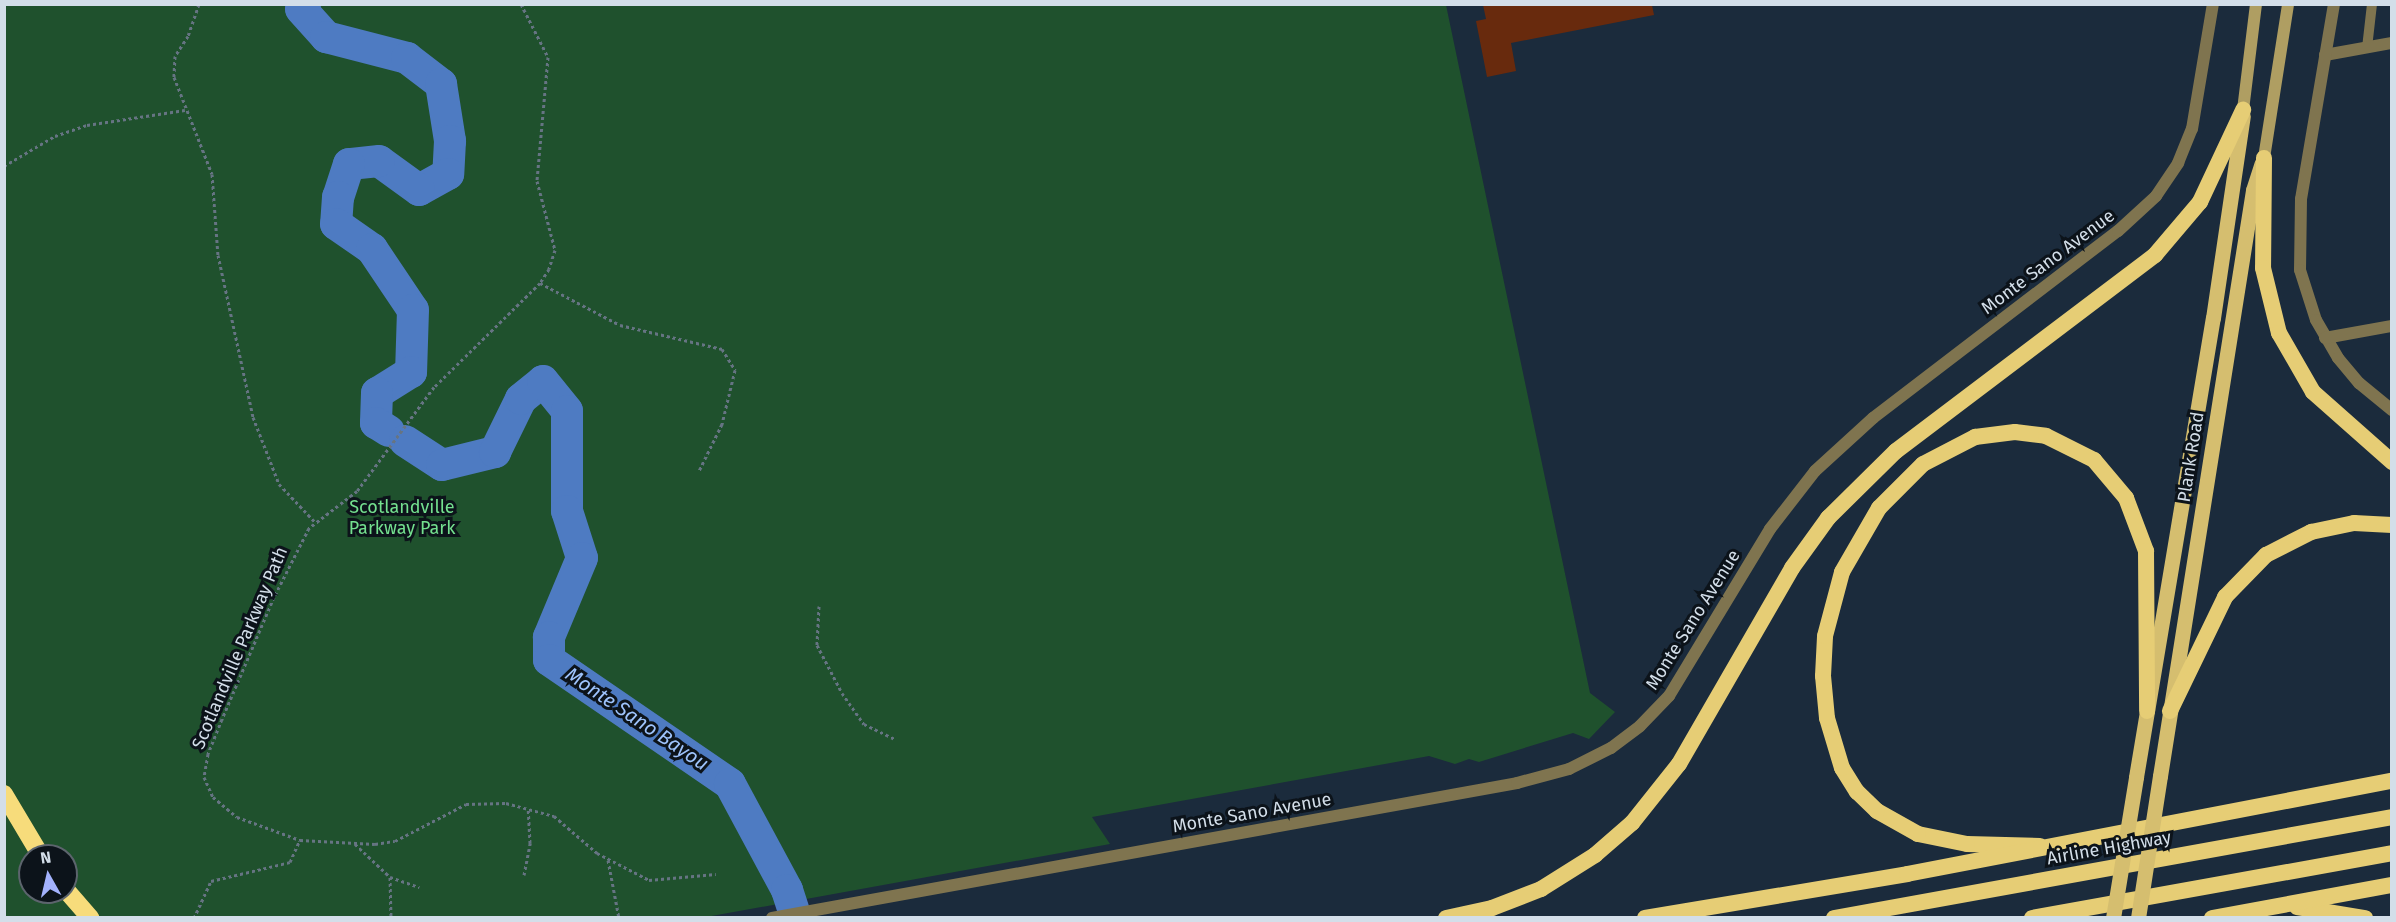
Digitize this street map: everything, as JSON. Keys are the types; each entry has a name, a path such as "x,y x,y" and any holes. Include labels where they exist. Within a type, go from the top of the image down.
{"highway":[{"path":"1446,918 1492,908 1541,890 1584,863 1632,823 1679,764 1792,567 1834,511 1903,445 2155,255 2200,202 2243,110"},
{"path":"2264,158 2263,268 2279,333 2297,370 2318,398 2391,462"},
{"path":"2040,846 1967,844 1918,834 1877,811 1857,792 1842,768 1826,712 1823,676 1826,636 1842,572 1879,508 1930,459 1975,437 2000,433 2039,435 2064,443 2094,460 2126,498 2146,551 2147,711"},
{"path":"2170,711 2225,597 2266,555 2310,532 2354,524 2391,525"},
{"path":"1645,918 1852,884 2040,846 2389,783"},
{"path":"4,794 34,844"},
{"name":"Airline Highway","path":"1834,918 2391,817"},
{"path":"2032,918 2391,853"},
{"path":"2212,918 2391,885"},
{"path":"78,904 90,918"},
{"path":"2287,904 2365,918"}],"main road":[{"name":"Plank Road","path":"2113,918 2213,318 2256,4"},
{"name":"Plank Road","path":"2138,918 2253,190 2264,158 2288,4"}],"street":[{"name":"Monte Sano Avenue","path":"772,918 1501,786 1569,769 1611,747 1640,726 1669,696 1770,529 1822,465 1873,418 2118,231 2156,196 2178,163 2192,129 2213,4"},
{"path":"2334,4 2298,238 2303,286 2325,338 2346,370 2391,410"},
{"path":"2325,55 2391,43"},
{"path":"2325,338 2391,326"}],"lane":[{"path":"2367,48 2372,4"}],"path":[{"path":"199,4 192,26 175,56 174,77 212,174 218,255 253,417 279,484 315,522"},
{"name":"Scotlandville Parkway Path","path":"521,4 548,57 537,181 555,250 540,283 434,387 357,491 315,522 274,597 204,765 206,788 222,806 237,817 300,840 353,843 395,841 466,804 528,808 554,816 608,860 649,880 716,874"},
{"path":"4,166 55,136 87,125 185,110"},
{"path":"540,283 620,325 722,349 735,370 722,424 699,471"},
{"path":"819,606 817,645 842,693 864,724 895,739"},
{"path":"524,874 530,843 528,808"},
{"path":"194,918 211,881 290,862 300,840"},
{"path":"353,843 390,877 419,887"},
{"path":"608,860 619,918"},
{"path":"390,877 390,918"}],"green space":[{"name":"Scotlandville Parkway Park","path":"5,5 1446,5 1590,693 1615,712 1589,739 1573,733 1479,762 1469,759 1455,764 1429,756 1092,817 1110,844 706,917 5,918"}],"building":[{"path":"1483,5 1652,5 1654,15 1511,43 1516,71 1487,77 1476,21 1486,19"}],"waterway":[{"name":"Monte Sano Bayou","path":"305,4 301,9 326,37 407,58 441,84 450,141 448,174 419,190 379,161 349,164 338,197 336,224 372,249 413,310 411,372 377,393 376,423 389,431"},
{"name":"Monte Sano Bayou","path":"405,441 442,465 495,452 521,399 543,381 567,411 567,511 582,558 549,637 549,660 730,784 787,890 796,918"}]}
